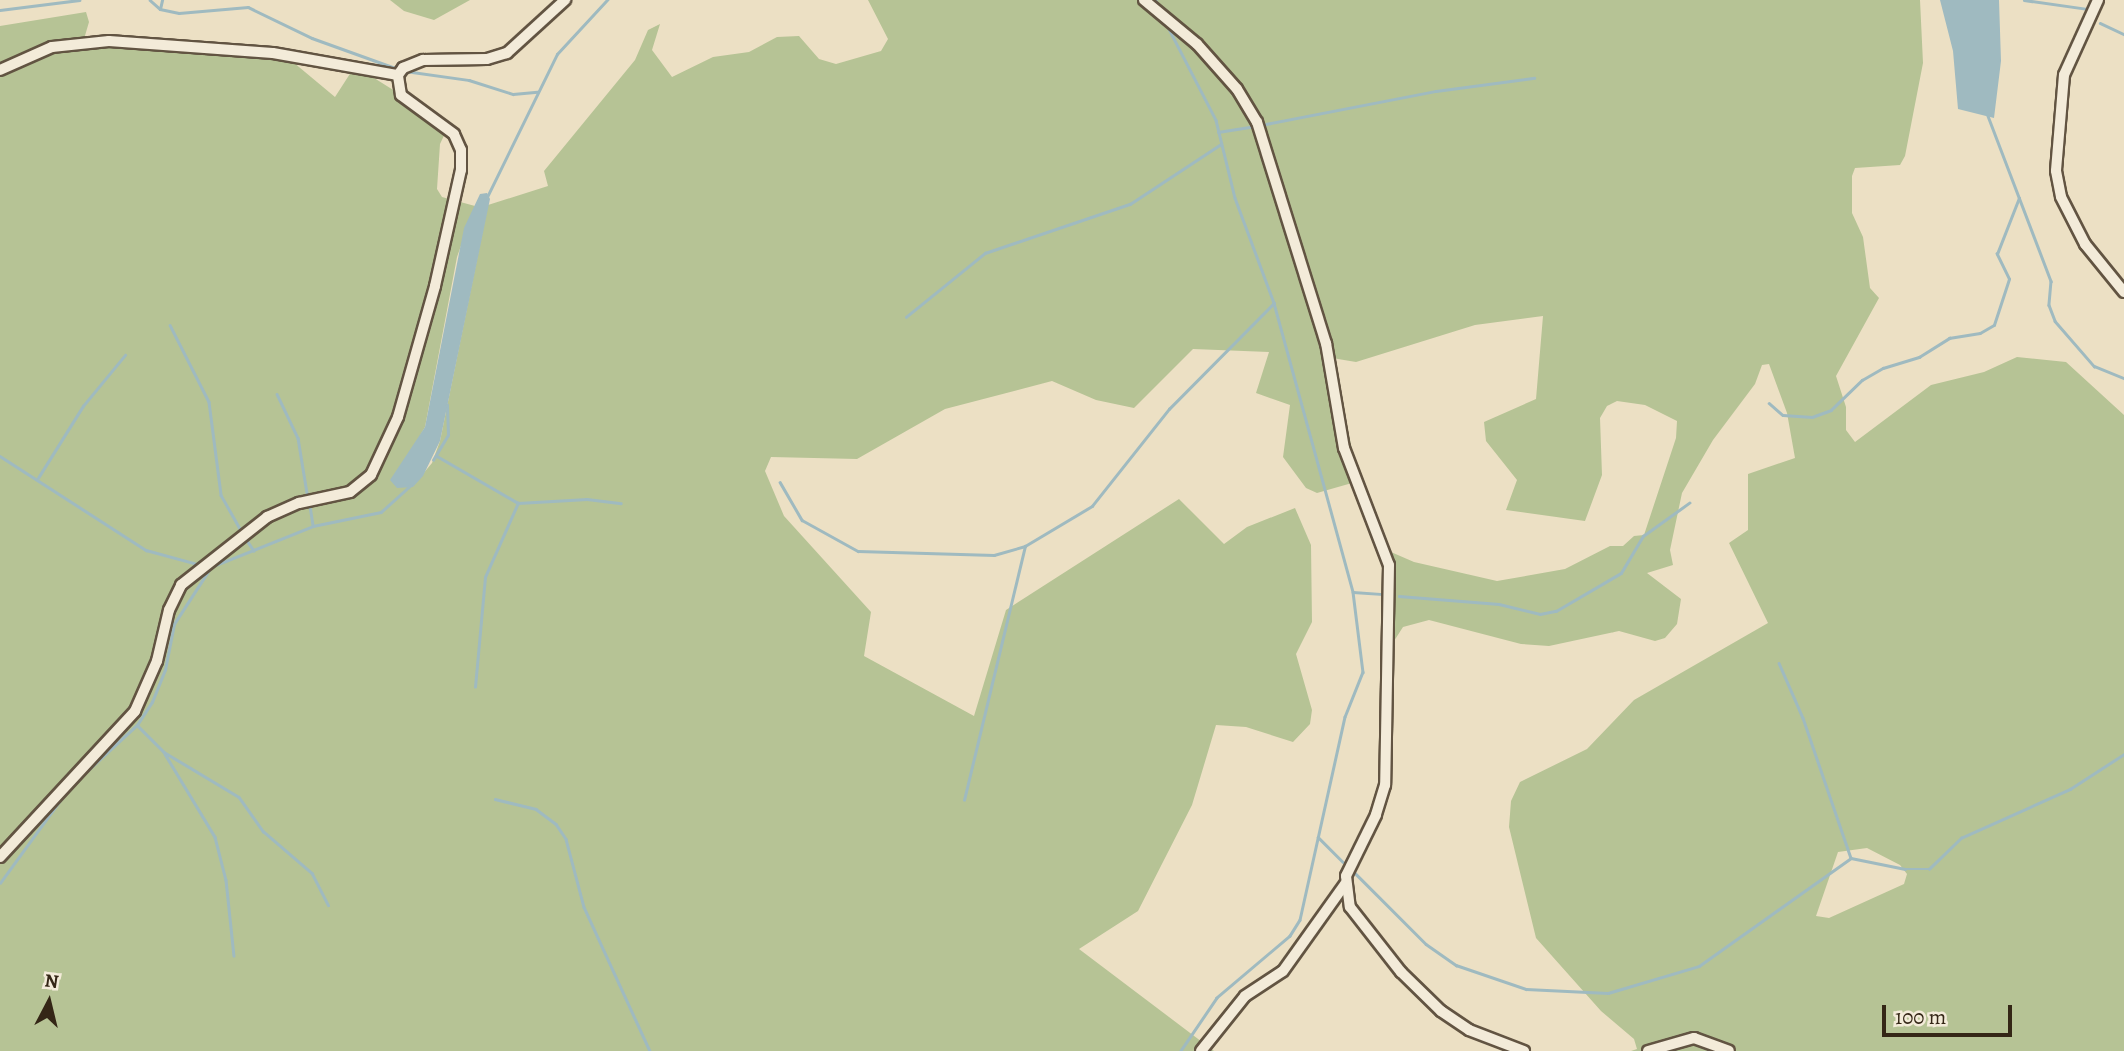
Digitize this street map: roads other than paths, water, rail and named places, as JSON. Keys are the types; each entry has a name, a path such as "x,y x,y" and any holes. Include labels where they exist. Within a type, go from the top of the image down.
{"street":[{"path":"0,857 135,712 157,660 169,610 181,585 267,517 358,488 384,452 435,286 461,161 454,134 401,95 398,75 402,68 423,60 487,59 507,53 565,0"},
{"path":"1144,0 1197,44 1237,89 1257,122 1326,343 1344,448 1389,565 1385,785 1345,884 1283,971 1245,996 1201,1051"},
{"path":"2098,0 2065,68 2056,171 2061,197 2085,244 2124,292"},
{"path":"0,70 52,47 109,41 273,53 398,75"},
{"path":"1345,884 1355,916 1441,1011 1469,1030 1524,1051"},
{"path":"1648,1051 1694,1038 1729,1051"}],"water":[{"path":"1940,0 1999,0 2001,61 1994,118 1958,109 1953,51"},
{"path":"487,193 490,199 440,441 423,476 413,487 397,488 390,480 425,427 464,228 480,194"}],"waterway":[{"path":"0,10 79,0"},
{"path":"150,0 160,9 179,13 248,7 312,38 398,69"},
{"path":"160,9 162,0"},
{"path":"487,197 557,54 607,0"},
{"path":"2024,0 2088,9"},
{"path":"2100,23 2124,34"},
{"path":"1168,27 1216,120 1235,198 1274,303 1353,592 1363,672 1345,717 1300,920 1290,936 1217,998 1181,1051"},
{"path":"405,71 469,80 513,94 537,92"},
{"path":"1266,124 1436,91 1534,78"},
{"path":"1988,116 2051,281 2049,305 2055,321 2094,366 2124,378"},
{"path":"1218,132 1251,127"},
{"path":"906,317 985,253 1130,204 1221,144"},
{"path":"1769,403 1783,415 1812,417 1831,410 1862,380 1883,368 1919,357 1949,338 1980,333 1994,325 2009,279 1997,254 2019,198"},
{"path":"780,482 802,520 858,551 994,555 1025,546 1092,506 1169,409 1274,303"},
{"path":"170,325 209,402 221,495 243,534"},
{"path":"38,478 83,406 125,355"},
{"path":"277,394 298,438 308,499"},
{"path":"433,460 448,435 447,405"},
{"path":"0,456 146,550 201,565"},
{"path":"437,456 518,503 587,499 621,503"},
{"path":"85,773 137,725 152,702 165,670 174,624 211,567 313,526 381,512 410,486"},
{"path":"475,687 485,577 518,503"},
{"path":"1399,596 1499,604 1540,614 1556,611 1621,573 1643,536 1689,503"},
{"path":"310,506 313,526"},
{"path":"246,539 254,551"},
{"path":"964,800 1025,546"},
{"path":"1353,592 1383,594"},
{"path":"1779,663 1803,718 1851,858"},
{"path":"137,725 164,752 239,797 263,831 312,873 328,905"},
{"path":"165,754 215,837 226,880 234,956"},
{"path":"1355,873 1426,944 1456,965 1526,989 1608,993 1699,966 1851,858 1905,869 1929,869 1961,838 2070,789 2124,754"},
{"path":"0,883 64,795"},
{"path":"495,799 536,809 556,824 566,839 584,907 650,1051"},
{"path":"1318,837 1343,862"}]}
